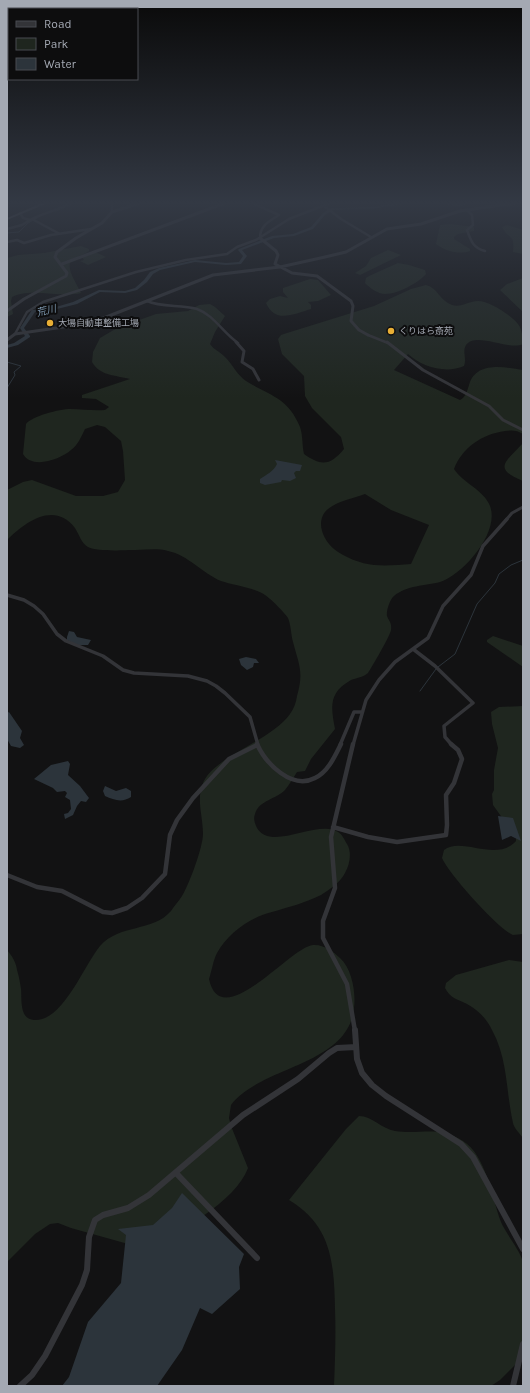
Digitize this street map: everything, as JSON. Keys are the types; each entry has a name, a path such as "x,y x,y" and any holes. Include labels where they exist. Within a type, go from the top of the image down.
{"street":[{"path":"7,312 24,299 66,276 67,273 64,268"},
{"path":"7,340 15,334 27,312 47,300 153,268"},
{"path":"15,334 91,323 213,275 272,268"},
{"path":"282,268 292,273 317,276 349,299 353,304 350,320 353,326 368,335 385,341 408,360 426,372 489,406 503,420 523,430"},
{"path":"147,301 154,304 192,307 211,316 222,327 228,336 242,348 244,354 242,362 253,369 259,380"},
{"path":"523,507 512,513 483,546 471,575 443,606 428,638 396,662 379,680 369,694 362,712 333,827 331,837 335,888 323,921 323,938 347,984 355,1022 357,1060 362,1073 372,1085 461,1144 473,1157 523,1249"},
{"path":"7,595 27,601 38,608 54,631 65,642 102,655 121,669 134,673 191,676 209,682 233,700 250,718 255,730 257,745 267,762 282,773 302,781 316,779 325,772 340,749 354,712 362,712"},
{"path":"333,827 368,837 397,842 446,835 448,826 446,794 455,782 462,760 459,751 443,735 443,730 444,726 473,703 435,666 413,650"},
{"path":"7,875 37,887 62,891 104,912 112,913 127,908 142,898 165,874 168,840 171,831 193,798 229,760 257,745"},
{"path":"20,1386 32,1375 45,1356 82,1285 87,1270 89,1237 95,1220 103,1215 128,1208 135,1204 176,1173 243,1115 298,1079 329,1053 338,1048 356,1047"},
{"path":"176,1173 257,1258"},
{"path":"513,1386 523,1344"}],"green space":[{"path":"7,268 70,268 72,276 81,293 19,294 12,297 11,301 13,314 7,317"},
{"path":"363,268 374,268 360,275 355,273"},
{"path":"387,268 419,268 425,270 426,274 418,281 390,294 380,293 365,283 366,278"},
{"path":"523,278 523,312 500,290 507,284"},
{"path":"310,279 318,280 331,295 318,301 308,302 311,305 311,309 286,316 274,314 266,303 270,299 280,296 288,298 283,292 283,288"},
{"path":"426,285 433,289 445,301 455,306 478,301 488,303 515,320 521,331 523,344 510,345 485,340 471,341 465,348 464,366 450,369 434,368 414,359 408,354 394,370 460,400 465,396 473,377 484,369 499,367 523,370 523,434 510,430 488,435 474,443 462,455 454,469 483,495 490,506 492,516 490,528 485,539 478,551 469,561 449,578 440,582 416,586 399,592 391,600 387,616 391,624 391,630 373,665 368,673 351,680 338,690 335,695 332,707 335,729 311,759 305,771 297,772 285,790 260,806 254,816 257,828 264,835 273,837 319,829 329,829 338,832 343,837 350,851 348,866 343,877 338,883 321,895 303,903 264,914 241,927 227,939 217,953 209,979 216,994 227,998 241,993 257,984 302,949 313,945 328,948 340,958 348,968 354,988 354,1008 348,1027 337,1042 321,1054 262,1081 245,1092 231,1105 229,1118 231,1126 248,1168 241,1181 231,1193 204,1215 174,1234 146,1249 58,1223 50,1224 35,1234 7,1262 7,950 14,959 21,989 22,1008 26,1016 29,1019 34,1020 45,1018 54,1012 72,991 100,946 108,939 117,934 146,926 164,918 171,911 185,891 201,848 203,827 200,796 203,783 218,765 270,733 281,724 294,708 300,681 299,663 288,618 265,595 256,590 214,578 189,560 168,551 152,549 92,549 84,543 75,528 67,520 58,516 49,515 30,521 7,540 7,490 23,482 32,480 76,496 103,496 118,492 125,480 121,441 105,427 97,425 85,429 76,446 61,457 40,462 27,459 23,454 26,424 34,418 60,410 105,410 109,407 96,399 82,398 82,395 130,379 108,374 95,367 92,362 93,352 100,338 117,328 156,314 188,311 199,305 210,304 225,316 215,332 210,344 213,348 224,356 243,379 278,398 290,409 302,433 304,454 315,461 330,461 339,455 344,449 341,437 312,408 305,396 304,376 282,354 278,339 281,335 374,306 411,289","holes":["365,494 391,510 429,525 411,564 374,565 353,560 334,549 323,535 321,524 324,513 332,506 341,502"]},
{"path":"523,443 523,481 507,472 505,464"},
{"path":"493,636 523,646 523,667 487,642 487,640"},
{"path":"523,706 523,934 513,935 496,923 474,900 454,876 442,858 444,850 451,846 499,850 508,847 516,841 516,837 493,805 492,794 494,790 494,770 498,748 492,724 491,712 499,707"},
{"path":"509,960 523,962 523,1138 513,1123 504,1064 497,1041 490,1026 485,1018 471,1006 452,996 445,988 446,983 456,975"},
{"path":"359,1116 368,1118 390,1130 404,1132 437,1132 454,1136 471,1148 483,1166 501,1222 519,1252 524,1269 523,1357 500,1380 491,1386 334,1386 334,1292 328,1247 314,1222 303,1210 289,1200 346,1129"}],"water":[{"path":"275,460 302,465 300,471 296,471 294,473 296,478 290,481 282,480 281,482 265,485 260,483 260,479 270,473 276,466 277,464"},
{"path":"69,631 74,632 77,637 91,640 88,645 77,645 67,640"},
{"path":"246,657 256,659 259,663 254,663 253,667 247,670 241,665 239,659"},
{"path":"9,712 22,731 20,738 24,745 20,748 11,746 7,739 7,713"},
{"path":"68,761 70,764 68,775 80,786 89,798 86,802 81,801 73,815 65,819 64,814 68,813 71,809 70,800 65,797 67,793 65,791 57,792 53,788 34,779 51,765"},
{"path":"105,786 116,791 126,788 131,791 131,797 124,800 115,800 105,796 103,791"},
{"path":"498,816 513,818 521,841 511,836 502,840"},
{"path":"182,1193 244,1254 239,1267 240,1289 212,1314 200,1308 182,1350 157,1386 62,1386 69,1377 88,1322 121,1283 126,1235 118,1229 153,1225 172,1208"}],"waterway":[{"name":"荒川","path":"7,347 16,344 28,336 22,328 34,311 49,310 75,303 99,291 125,292 136,289 146,281 151,273 163,268"},
{"path":"7,362 21,366 14,372 15,375 7,388"},
{"path":"438,667 455,654 477,604 495,583 499,574 511,565 523,560"},
{"path":"420,691 436,669"}],"place":[{"name":"大場自動車整備工場","path":"50,323"},
{"name":"くりはら斎苑","path":"391,331"}]}
